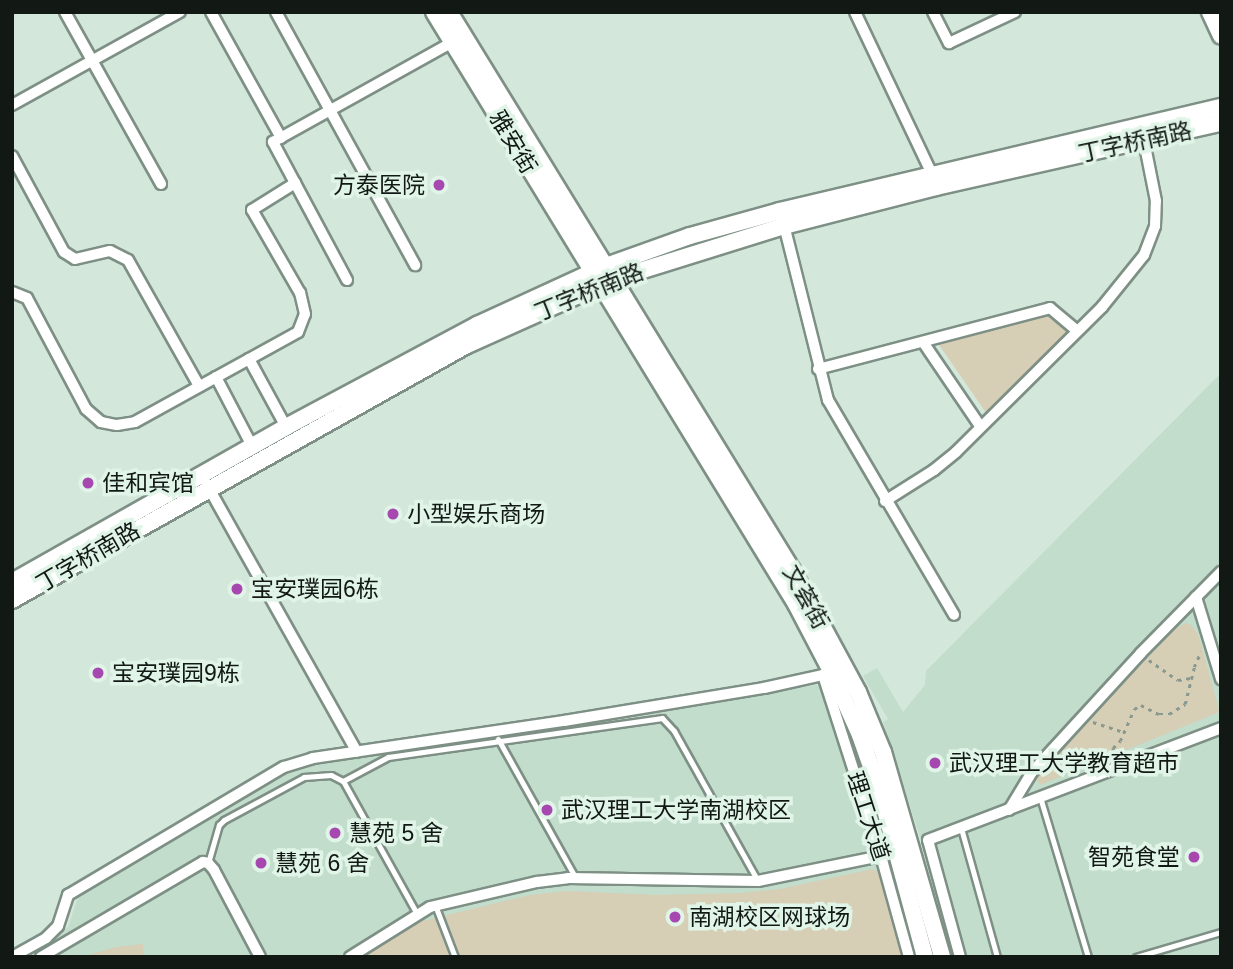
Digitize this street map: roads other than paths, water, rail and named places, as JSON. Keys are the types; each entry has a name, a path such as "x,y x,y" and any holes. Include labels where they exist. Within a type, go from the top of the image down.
{"main road":[{"name":"雅安街","path":"434,12 458,39 610,272"},
{"name":"雅安街","path":"449,12 458,39 595,279"},
{"path":"1210,12 1221,36"},
{"name":"丁字桥南路","path":"12,582 595,279 690,236 936,187 1142,133 1221,107"},
{"name":"丁字桥南路","path":"782,219 932,174 1142,133 1221,123"},
{"name":"文荟街","path":"610,272 792,570 858,692 895,790 942,957"},
{"name":"丁字桥南路","path":"12,600 205,481 252,446 286,427 477,325 595,279"},
{"name":"文荟街","path":"595,279 796,604 860,735 881,796 925,957"}],"street":[{"path":"65,12 162,184"},
{"path":"12,105 180,12"},
{"path":"211,12 281,138"},
{"path":"276,12 415,265"},
{"path":"855,12 932,174"},
{"path":"933,12 949,43 1015,12"},
{"path":"347,280 272,142 458,39"},
{"path":"886,501 943,463 1123,283 1152,237 1156,201 1142,133"},
{"path":"12,156 64,252 75,259 110,251 128,260 199,386"},
{"path":"12,292 27,298 86,410 101,422 117,425 135,422 298,332 305,314 300,293 252,209 295,183"},
{"path":"782,219 818,369 835,414 954,615"},
{"path":"818,369 1050,307 1076,330"},
{"path":"923,342 980,426"},
{"path":"249,359 286,427"},
{"path":"216,377 252,446"},
{"path":"205,481 357,752"},
{"path":"1009,810 1032,772 1141,653 1221,572"},
{"path":"1196,597 1221,680"},
{"path":"12,957 46,938 58,926 68,895 284,767 313,758 564,722 828,674"},
{"name":"理工大道","path":"828,674 909,957"},
{"path":"960,957 928,840 1221,728"},
{"path":"350,957 416,914 435,905 537,882 576,878 758,881 881,856"},
{"path":"41,957 196,864 208,863 260,957"}],"lane":[{"path":"343,781 388,757 498,739 657,718 666,720 758,881"},
{"path":"498,739 576,878"},
{"path":"208,863 219,824 304,777 331,775 343,781 416,914"},
{"path":"1040,797 1088,957"},
{"path":"961,828 997,957"},
{"path":"435,905 455,957"},
{"path":"1136,957 1221,932"}],"place":[{"name":"方泰医院","path":"439,185"},
{"name":"佳和宾馆","path":"88,483"},
{"name":"小型娱乐商场","path":"393,514"},
{"name":"宝安璞园6栋","path":"237,589"},
{"name":"宝安璞园9栋","path":"98,673"},
{"name":"武汉理工大学教育超市","path":"935,763"},
{"name":"武汉理工大学南湖校区","path":"547,810"},
{"name":"慧苑 5 舍","path":"335,833"},
{"name":"智苑食堂","path":"1194,857"},
{"name":"慧苑 6 舍","path":"261,863"},
{"name":"南湖校区网球场","path":"675,917"}]}
